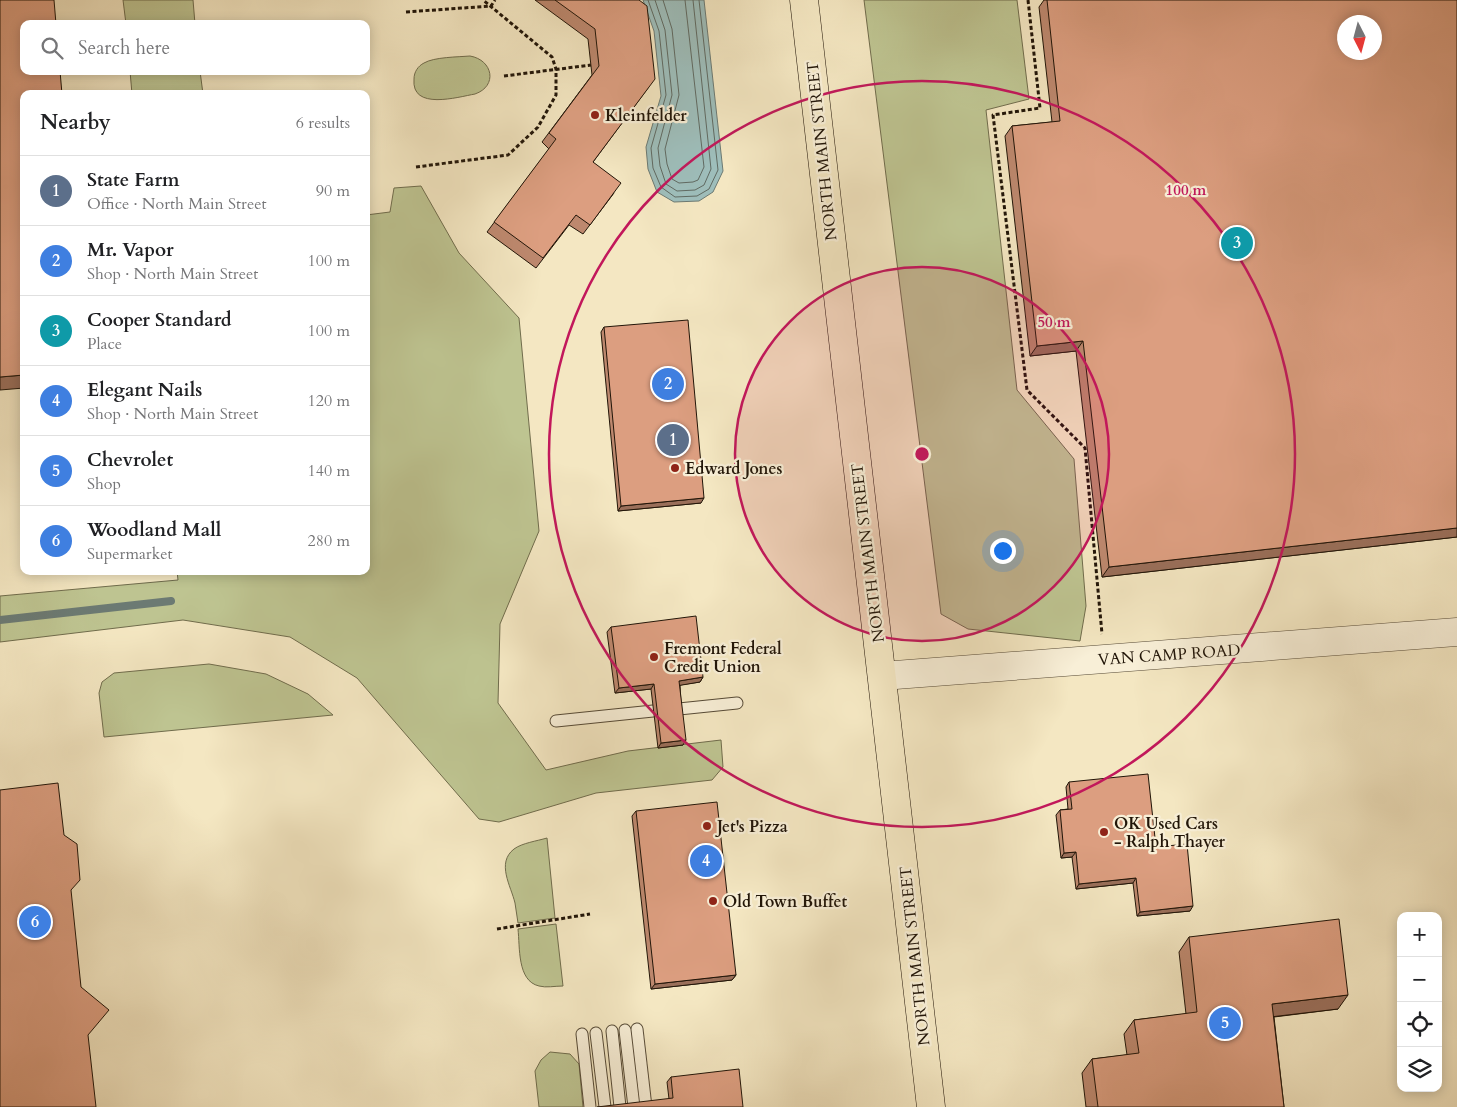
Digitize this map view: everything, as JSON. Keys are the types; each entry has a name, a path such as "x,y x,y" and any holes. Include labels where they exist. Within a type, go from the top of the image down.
{"main road":[{"name":"NORTH MAIN STREET","path":"804,0 882,676 927,1101"}],"street":[{"name":"VAN CAMP ROAD","path":"882,676 1457,632"}],"lane":[{"path":"678,709 737,703"},
{"path":"556,722 653,711"},
{"path":"634,1107 631,1029 646,1107"},
{"path":"612,1031 620,1107"},
{"path":"596,1033 605,1107"},
{"path":"582,1034 590,1107"}],"path":[{"path":"416,166 508,155 538,127 556,95 556,69 552,57 483,0"},
{"path":"491,6 495,0"},
{"path":"1028,0 1040,108 993,115 1026,390 1085,448 1105,659"},
{"path":"406,12 491,6"},
{"path":"504,76 591,65"},
{"path":"497,929 590,914"}],"green space":[{"path":"123,0 193,0 195,20 126,20"},
{"path":"864,0 1017,0 1029,99 986,110 1017,390 1074,459 1086,606 1080,641 968,629 941,614"},
{"path":"470,56 484,62 488,68 490,80 482,90 475,94 437,100 428,99 420,95 415,89 415,74 422,64 440,58"},
{"path":"130,75 201,75 202,90 132,90"},
{"path":"421,186 459,253 519,318 539,531 500,624 498,703 546,770 628,751 721,740 723,767 712,780 596,793 499,822 479,819 357,678 290,637 183,620 0,642 0,596 178,580 177,575 370,575 370,214 390,212 394,188"},
{"path":"209,664 266,674 308,694 333,715 104,737 99,693 102,682 114,673"},
{"path":"547,838 555,918 518,923 515,903 506,875 506,861 517,847"},
{"path":"556,924 563,986 539,986 532,983 523,971 518,929"},
{"path":"550,1052 570,1054 579,1064 583,1107 539,1107 535,1071 541,1060"}],"water":[{"path":"643,0 704,0 723,171 713,192 699,201 674,202 657,192 648,169 646,147 661,96 654,31"}],"building":[{"path":"0,0 54,0 56,20 20,20 20,75 60,75 62,90 20,90 20,375 0,377"},
{"name":"Kleinfelder","path":"555,0 639,0 647,6 655,79 593,162 621,183 590,225 576,215 543,258 494,222 556,139 549,133 599,66 595,29"},
{"path":"1047,0 1457,0 1457,528 1109,567 1083,341 1037,346 1012,126 1060,121"},
{"path":"688,320 704,498 621,506 604,327"},
{"name":"Fremont Federal Credit Union","path":"696,616 703,677 679,681 686,740 661,743 654,684 619,688 611,627"},
{"name":"OK Used Cars - Ralph Thayer","path":"1148,774 1156,847 1187,844 1193,906 1140,912 1136,878 1079,884 1076,852 1064,853 1060,810 1072,809 1069,782"},
{"path":"58,783 64,835 77,844 80,880 71,890 81,987 109,1010 88,1035 96,1107 0,1107 0,790"},
{"path":"717,802 736,975 655,984 636,811"},
{"path":"1339,919 1348,995 1272,1004 1284,1107 1098,1107 1092,1059 1139,1053 1134,1020 1197,1012 1189,937"},
{"path":"739,1069 743,1107 597,1107 673,1098 671,1077"}],"waterway":[{"path":"0,620 171,601"}],"place":[{"name":"Kleinfelder","path":"595,115"},
{"name":"Cooper Standard","path":"1237,243"},
{"name":"Mr. Vapor","path":"668,384"},
{"name":"State Farm","path":"673,440"},
{"name":"Edward Jones","path":"675,468"},
{"name":"Fremont Federal Credit Union","path":"654,657"},
{"name":"Jet's Pizza","path":"707,826"},
{"name":"OK Used Cars - Ralph Thayer","path":"1104,832"},
{"name":"Elegant Nails","path":"706,861"},
{"name":"Old Town Buffet","path":"713,901"},
{"name":"Woodland Mall","path":"35,922"},
{"name":"Chevrolet","path":"1225,1023"}]}
